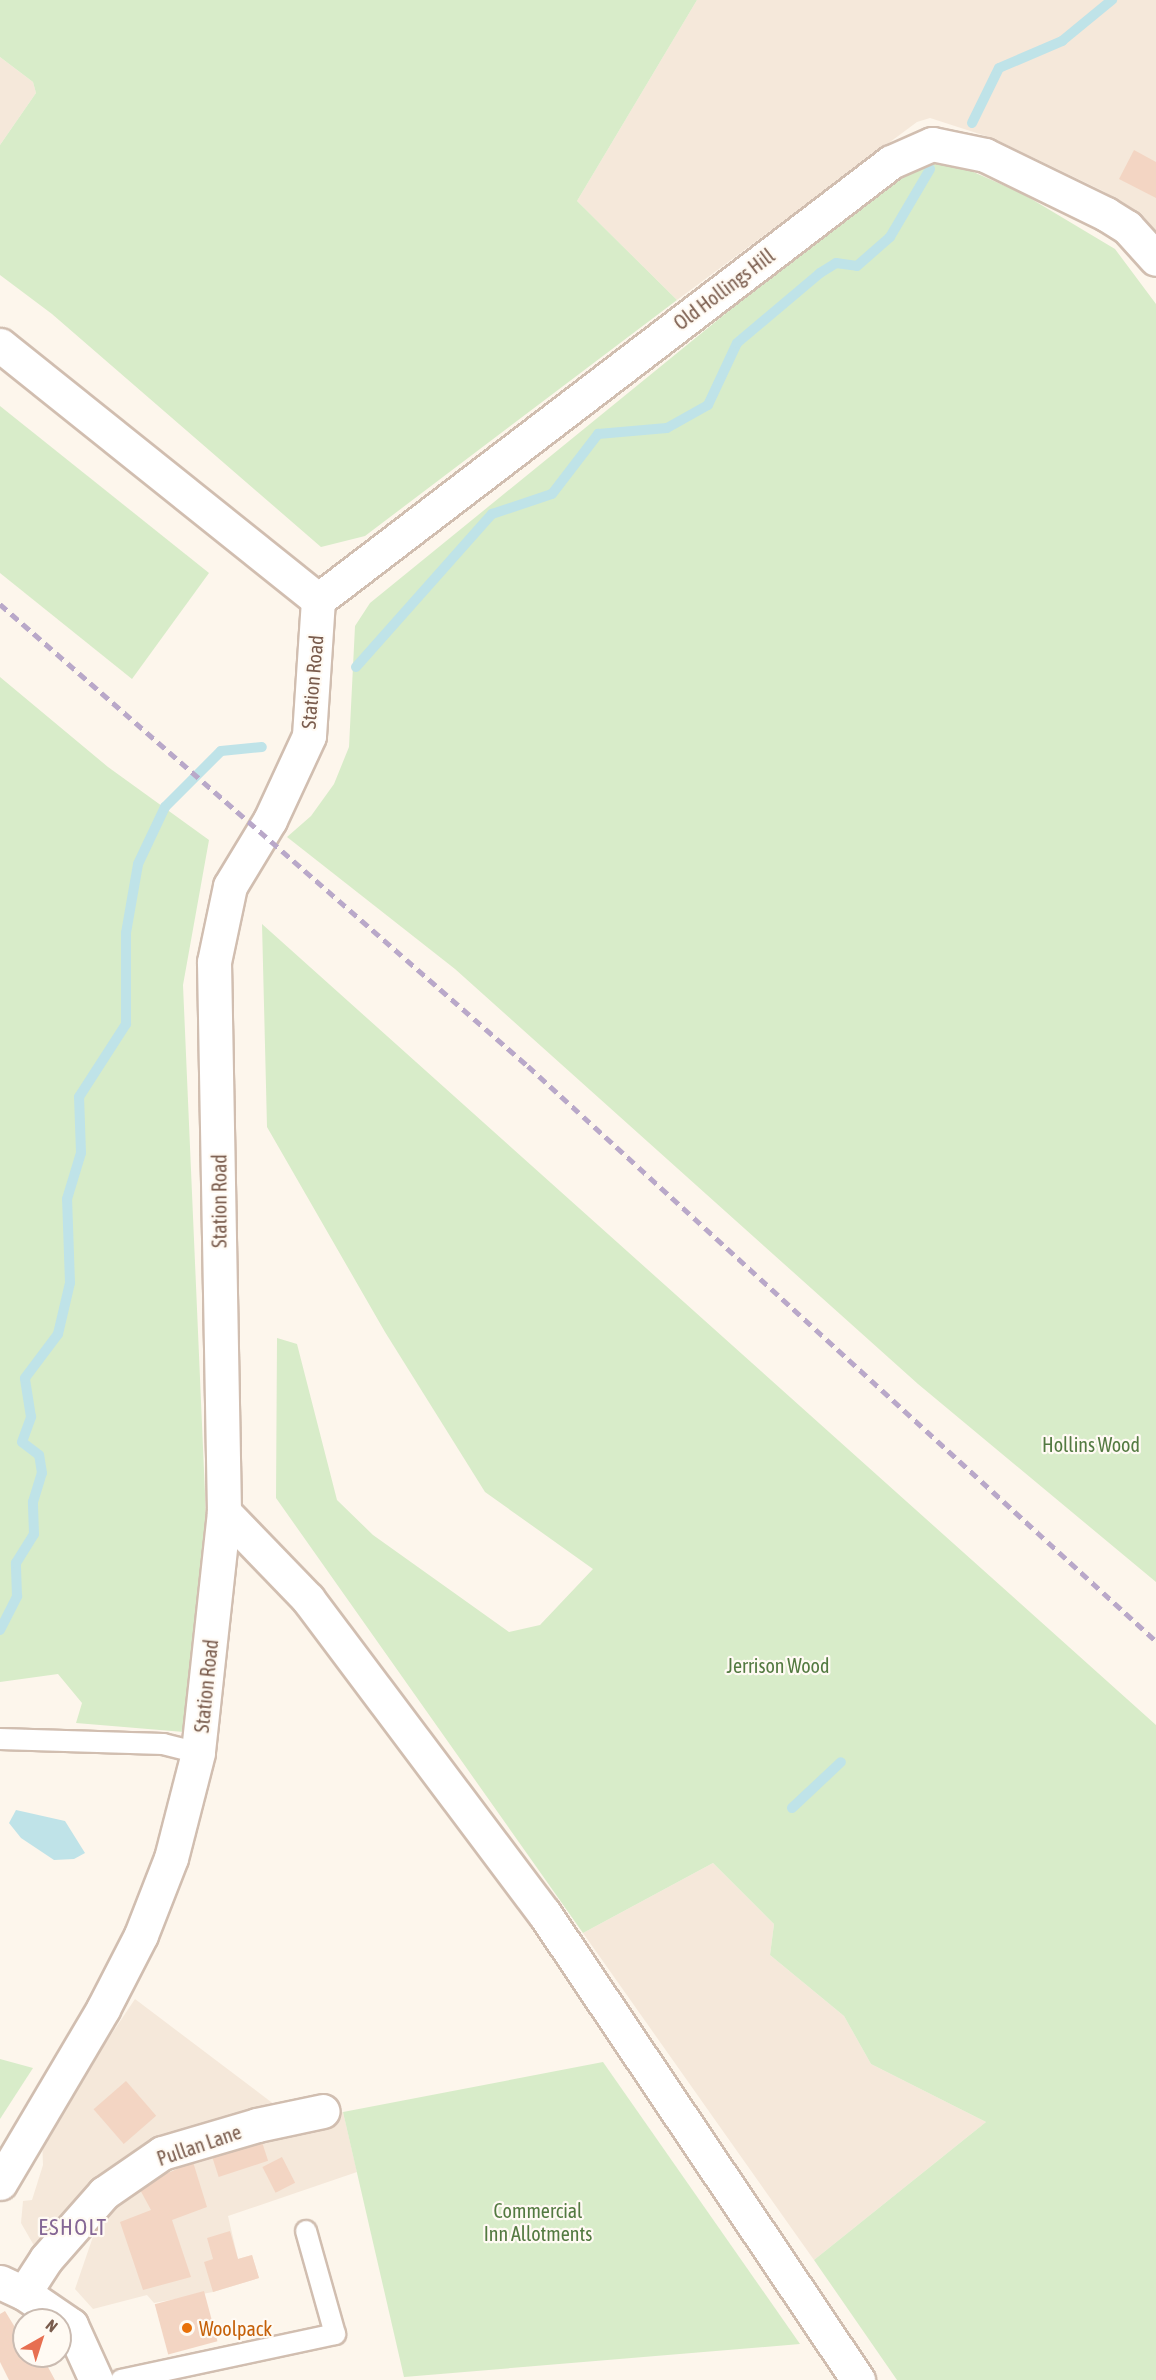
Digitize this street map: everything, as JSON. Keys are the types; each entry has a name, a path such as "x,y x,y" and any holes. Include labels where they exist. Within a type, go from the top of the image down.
{"street":[{"name":"Old Hollings Hill","path":"318,600 891,162 932,144 985,155 1106,214 1127,227 1156,259"},
{"path":"0,345 318,600"},
{"name":"Station Road","path":"0,2183 103,2009 141,1935 171,1858 198,1753 224,1512 213,962 230,886 270,820 309,736 318,600"},
{"path":"224,1512 308,1599 544,1913 858,2380"},
{"name":"Pullan Lane","path":"12,2288 46,2259 104,2193 162,2153 257,2125 323,2111"},
{"path":"12,2288 71,2325 96,2380"}],"lane":[{"path":"0,1740 163,1744 198,1753"},
{"path":"122,2380 335,2334 306,2231"}],"shaded area":[{"path":"697,0 1156,0 1156,231 1134,210 1103,191 995,139 930,118 917,122 677,300 577,201"},
{"path":"0,57 33,82 36,93 0,145"},
{"path":"713,1863 774,1924 770,1955 844,2016 871,2064 986,2122 814,2260 583,1933"},
{"path":"135,1999 275,2105 170,2135 90,2183 36,2249 21,2223 23,2201 32,2200 43,2165 42,2138"},
{"path":"343,2112 357,2172 228,2216 238,2259 252,2255 259,2278 213,2292 154,2303 147,2295 93,2309 75,2289 97,2225 138,2186 193,2162"}],"green space":[{"path":"0,0 697,0 577,201 677,300 365,536 321,547 52,314 0,275 0,145 36,93 33,82 0,57"},
{"name":"Hollins Wood","path":"942,158 1023,194 1115,249 1156,304 1156,1582 918,1384 455,969 287,837 311,816 334,784 349,747 355,626 370,603 902,170"},
{"path":"0,406 209,573 132,679 0,573"},
{"path":"0,677 108,767 209,840 183,985 207,1540 184,1732 76,1723 82,1703 58,1674 0,1682"},
{"name":"Jerrison Wood","path":"262,924 1156,1725 1156,2380 897,2380 814,2260 986,2122 871,2064 844,2016 770,1955 774,1924 713,1863 583,1933 276,1498 277,1338 297,1344 337,1500 373,1535 509,1632 540,1625 593,1569 485,1492 385,1332 267,1127"},
{"path":"0,2059 33,2068 0,2119"},
{"name":"Commercial Inn Allotments","path":"603,2062 800,2344 404,2377 343,2112"}],"water":[{"path":"16,1810 65,1821 85,1853 74,1859 54,1860 21,1838 9,1823"}],"building":[{"path":"1134,150 1156,162 1156,198 1119,179"},
{"path":"126,2081 156,2116 124,2144 94,2109"},
{"path":"261,2139 268,2161 219,2177 212,2155"},
{"path":"282,2157 295,2183 276,2193 262,2167"},
{"path":"193,2162 207,2207 172,2220 191,2277 143,2290 120,2222 151,2210 138,2186"},
{"path":"230,2231 238,2259 252,2255 259,2278 213,2292 204,2262 213,2259 207,2238"},
{"path":"204,2291 217,2341 168,2354 155,2304"},
{"path":"5,2311 12,2322 12,2368 48,2368 55,2380 9,2380 0,2362 0,2314"}],"waterway":[{"path":"972,123 999,68 1062,41 1112,0"},
{"path":"356,667 492,514 552,494 598,434 667,428 708,405 737,343 820,273 836,263 857,266 890,237 930,169"},
{"path":"0,1630 17,1596 16,1563 34,1534 33,1502 42,1473 39,1455 22,1442 31,1417 25,1378 58,1334 70,1283 67,1199 81,1153 79,1097 126,1024 126,933 138,864 165,807 221,751 262,747"},
{"path":"792,1808 841,1762"}],"railway":[{"path":"0,604 528,1066 1156,1641"}],"place":[{"name":"Woolpack","path":"187,2328"}],"district":[{"name":"ESHOLT","path":"73,2228"}]}
